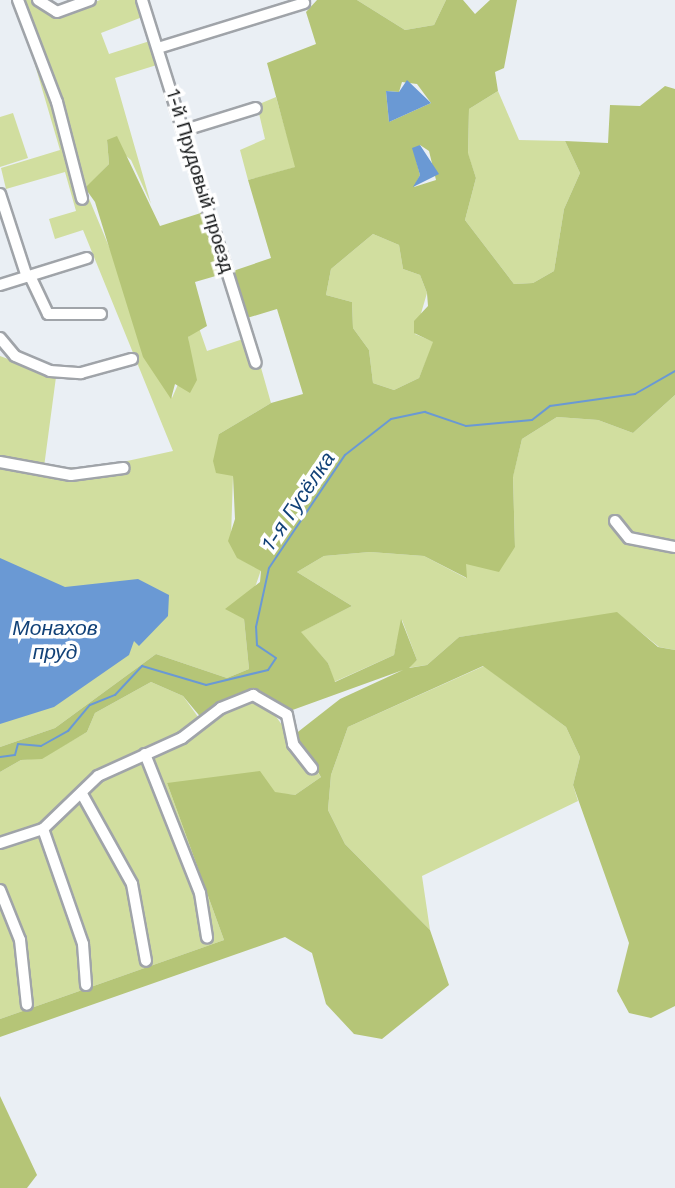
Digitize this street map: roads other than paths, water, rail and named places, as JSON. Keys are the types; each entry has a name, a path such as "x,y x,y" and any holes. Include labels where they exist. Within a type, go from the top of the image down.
{"street":[{"path":"18,0 57,102 82,199"},
{"path":"40,3 57,12 90,0"},
{"name":"1-й Прудовый проезд","path":"142,0 256,363"},
{"path":"158,48 304,3"},
{"path":"185,130 256,108"},
{"path":"0,194 28,277 48,314 101,314"},
{"path":"0,285 87,258"},
{"path":"0,338 15,356 50,371 81,373 132,359"},
{"path":"0,462 71,475 124,468"},
{"path":"615,521 629,538 675,547"},
{"path":"0,843 43,830 98,776 145,754 253,695 286,715 293,744 312,768"},
{"path":"145,754 200,893 207,937"},
{"path":"82,794 132,884 146,961"},
{"path":"43,830 83,944 86,985"},
{"path":"0,890 20,940 27,1005"}],"water":[{"path":"407,80 431,103 389,122 386,91 399,92"},
{"path":"420,145 439,174 413,187 420,175 412,148"},
{"name":"Монахов пруд","path":"0,558 65,587 138,579 169,595 168,616 139,646 134,641 129,655 54,707 0,724"}],"waterway":[{"name":"1-я Гусёлка","path":"0,757 15,755 18,744 41,746 68,731 90,705 115,695 142,666 206,685 268,670 276,658 257,645 256,627 269,568 345,455 391,419 425,412 466,426 532,420 550,406 635,394 675,371"}]}
